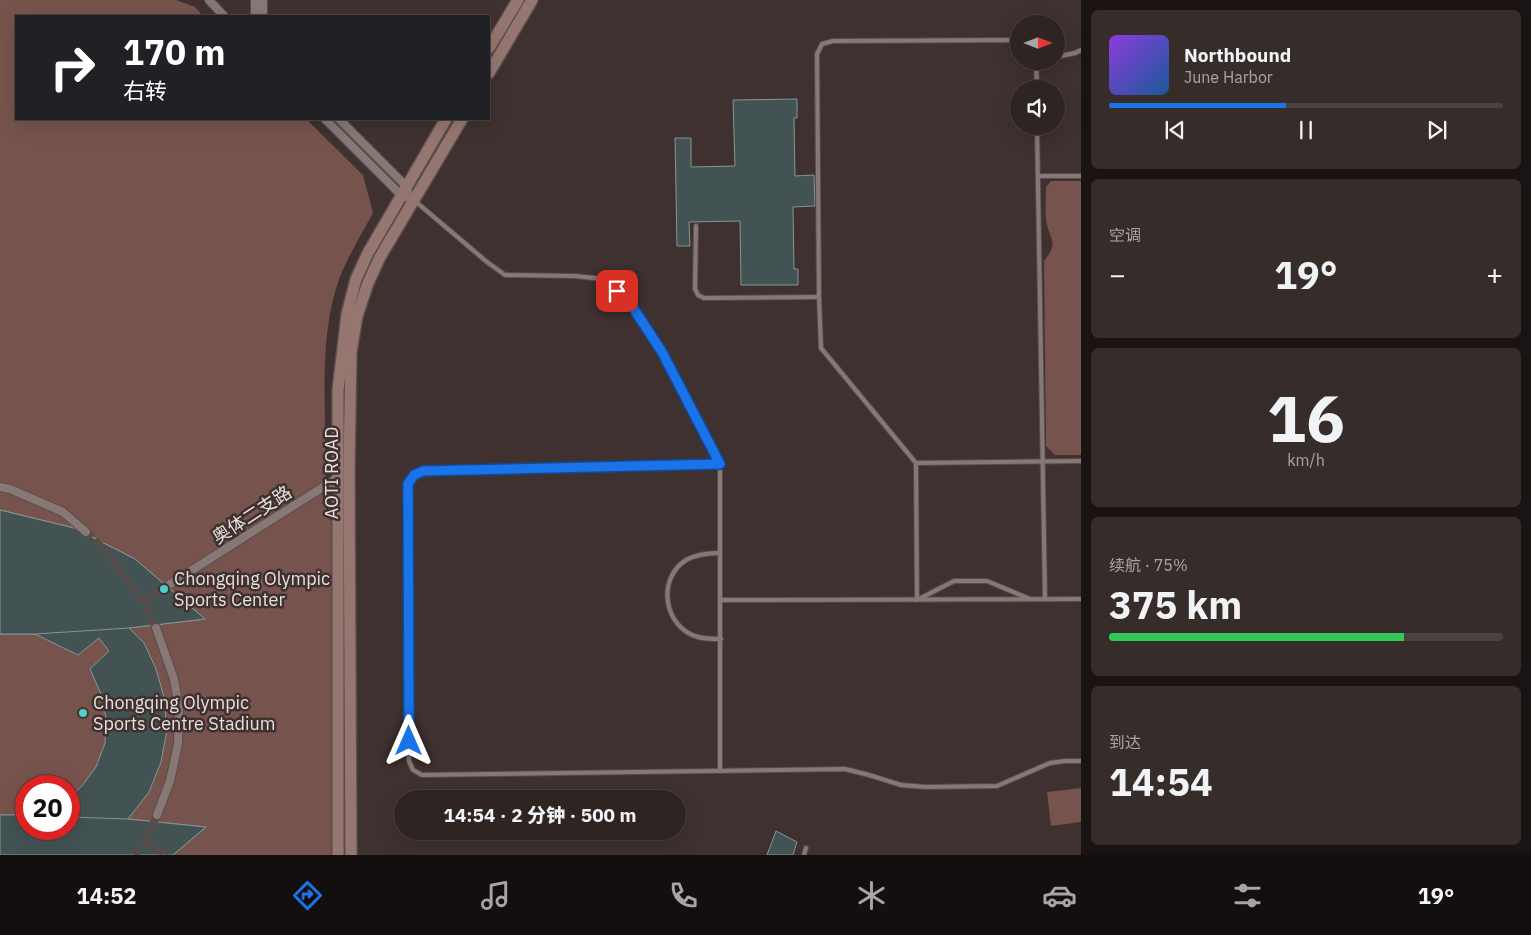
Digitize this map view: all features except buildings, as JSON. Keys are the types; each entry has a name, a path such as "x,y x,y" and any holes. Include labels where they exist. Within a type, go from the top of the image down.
{"main road":[{"path":"490,46 518,0"},
{"path":"490,71 532,0"},
{"name":"AOTI ROAD","path":"338,855 338,390 347,314 356,279 368,253 445,120"},
{"name":"AOTI ROAD","path":"350,855 349,470 352,352 357,316 368,283 380,257 461,120"}],"street":[{"path":"209,0 223,15"},
{"path":"255,0 255,15"},
{"path":"263,0 263,15"},
{"path":"326,120 414,200"},
{"path":"340,120 403,191"},
{"name":"奥体二支路","path":"170,584 349,470"},
{"path":"0,487 10,489 63,512 86,532"},
{"path":"156,628 174,679 179,709 178,744 170,781 157,815"}],"lane":[{"path":"917,600 916,462 821,348 817,54 822,44 833,41 1010,40"},
{"path":"1065,55 1081,50"},
{"path":"1037,135 1045,599"},
{"path":"1038,176 1081,176"},
{"path":"414,200 505,275 575,276 603,279 630,303 662,352 720,464 720,771"},
{"path":"696,226 695,289 698,296 704,298 819,297"},
{"path":"916,462 1081,461"},
{"path":"720,464 423,471 414,475 408,484 409,761 413,770 422,775 845,770 901,785 926,787 997,786 1050,763 1065,760 1081,761"},
{"path":"720,553 698,555 686,561 676,570 669,582 667,596 669,609 675,621 684,631 697,637 721,639"},
{"path":"917,600 954,581 987,581 1030,599"},
{"path":"721,600 1081,599"},
{"path":"804,855 806,848"}],"shaded area":[{"name":"Chongqing Olympic Sports Center","path":"0,0 176,0 195,7 202,15 15,15 15,120 307,120 363,175 373,213 341,274 331,310 326,347 326,514 331,521 332,855 0,855"},
{"path":"1051,181 1081,181 1081,455 1055,455 1046,446 1044,261 1052,245 1046,220 1046,187"},
{"path":"1081,788 1081,822 1051,826 1047,792"}],"tunnel":[{"path":"86,532 108,553 143,602 156,628"},
{"path":"143,602 170,584"},
{"path":"135,855 146,841 157,815"},
{"path":"146,841 167,855"}],"place":[{"name":"Chongqing Olympic Sports Center","path":"164,589"},
{"name":"Chongqing Olympic Sports Centre Stadium","path":"83,713"}],"route":[{"path":"409,741 408,484 414,475 423,471 720,464 662,352 630,303 617,291"}]}
